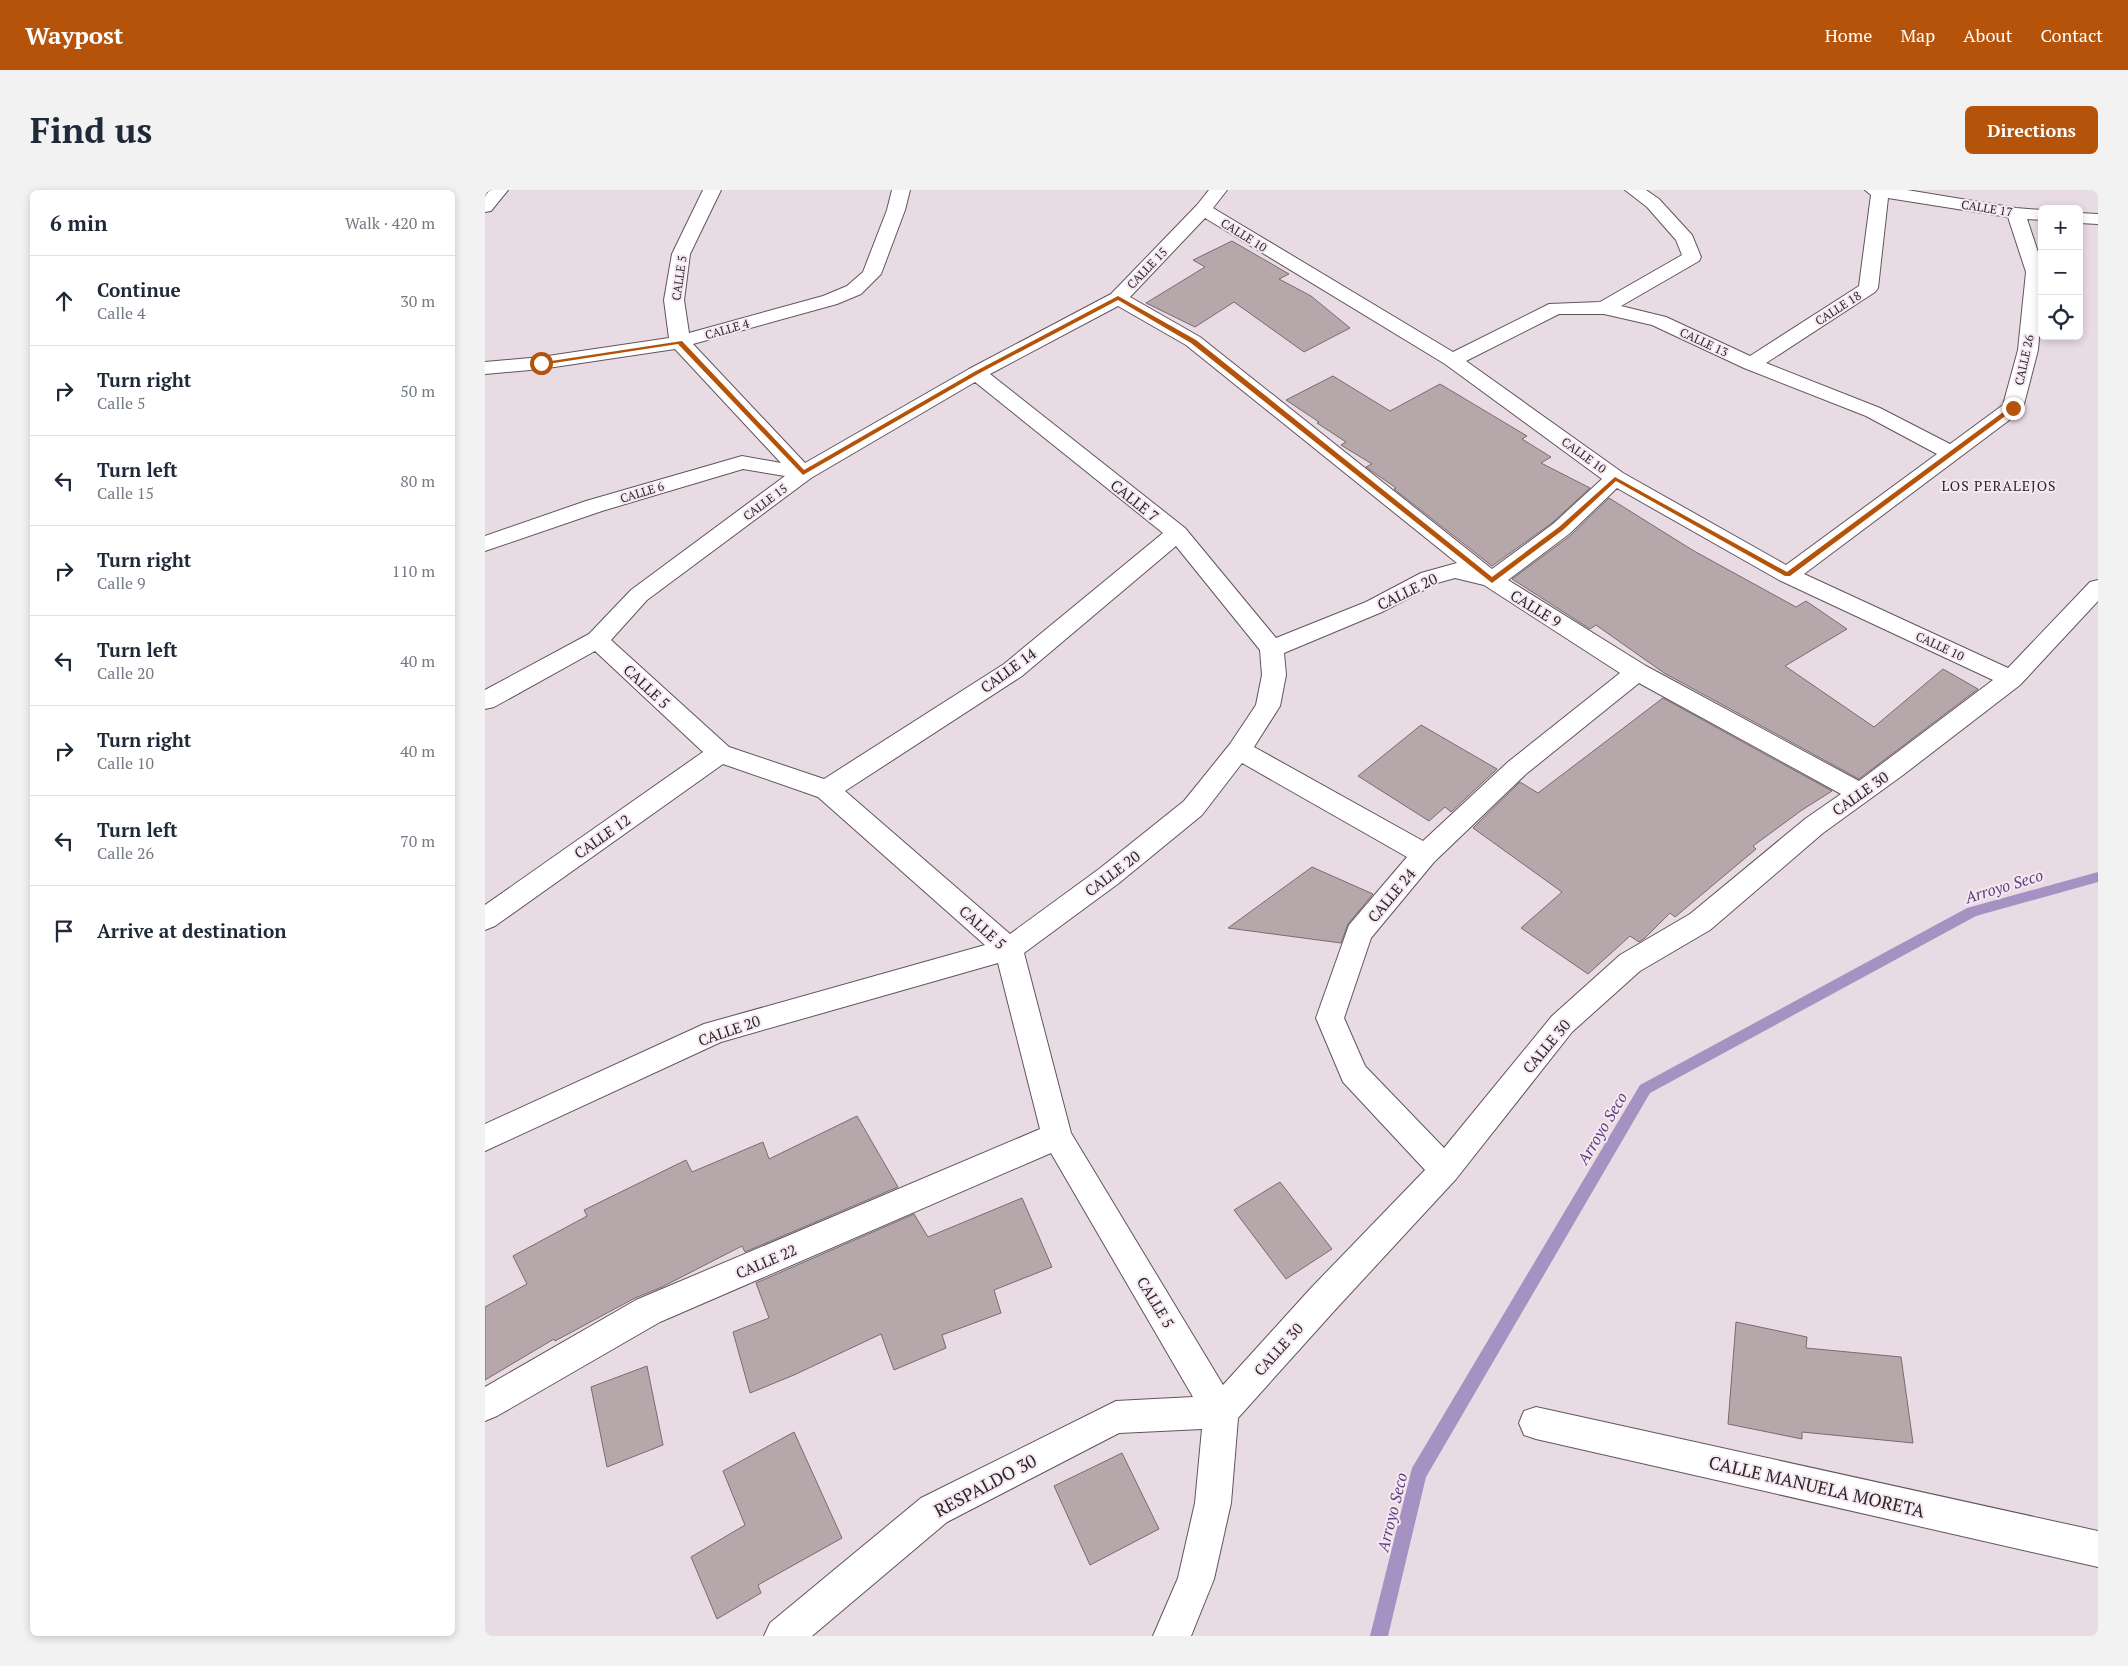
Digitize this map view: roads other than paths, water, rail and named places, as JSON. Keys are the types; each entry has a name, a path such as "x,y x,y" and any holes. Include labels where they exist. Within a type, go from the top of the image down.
{"street":[{"path":"485,207 499,190"},
{"name":"CALLE 5","path":"680,342 674,300 681,254 712,190"},
{"name":"CALLE 4","path":"485,368 541,363 680,342 830,300 854,290 872,274 896,210 901,190"},
{"name":"CALLE 15","path":"485,701 597,640 639,595 803,473 976,373 1118,298 1203,209 1218,190"},
{"path":"1604,308 1692,257 1685,239 1653,203 1634,190"},
{"name":"CALLE 17","path":"1877,190 2016,213 2038,215"},
{"name":"CALLE 18","path":"1751,364 1868,288 1877,190"},
{"name":"CALLE 10","path":"1203,209 1451,360 1615,478 1787,575 2011,679"},
{"name":"CALLE 26","path":"1787,575 2013,408 2028,350 2035,272 2016,213"},
{"path":"2083,218 2098,219"},
{"name":"CALLE 9","path":"1118,298 1193,341 1492,580 1637,672 1859,792"},
{"name":"CALLE 13","path":"1451,360 1555,308 1604,308 1659,320 1751,364 1873,412 1951,453"},
{"path":"680,342 803,473"},
{"name":"CALLE 7","path":"976,373 1177,533 1272,649"},
{"name":"CALLE 6","path":"485,544 594,506 742,462 803,473"},
{"path":"1492,580 1561,529 1615,478"},
{"name":"CALLE 14","path":"827,790 1013,670 1177,533"},
{"name":"CALLE 20","path":"485,1138 714,1032 1009,949 1109,876 1193,808 1239,750 1268,706 1274,675 1272,649 1375,607 1429,578 1454,570 1492,580"},
{"name":"CALLE 30","path":"1221,1412 1323,1299 1445,1170 1562,1024 1630,963 1699,922 1813,826 1894,769 2011,679 2098,587"},
{"name":"CALLE 5","path":"597,640 720,753 827,790 1009,949 1057,1136 1221,1412"},
{"name":"CALLE 24","path":"1445,1170 1353,1073 1330,1018 1359,933 1425,855 1517,768 1637,672"},
{"path":"1239,750 1425,855"},
{"name":"CALLE 12","path":"485,919 720,753"},
{"name":"CALLE 22","path":"485,1405 648,1311 1057,1136"},
{"path":"1172,1636 1196,1579 1211,1513 1221,1412"},
{"name":"RESPALDO 30","path":"783,1636 934,1510 1115,1417 1221,1412"},
{"name":"CALLE MANUELA MORETA","path":"1536,1423 2098,1549"}],"waterway":[{"name":"Arroyo Seco","path":"1379,1636 1418,1474 1645,1089 1972,912 2098,877"}],"district":[{"name":"LOS PERALEJOS","path":"1999,485"}]}
